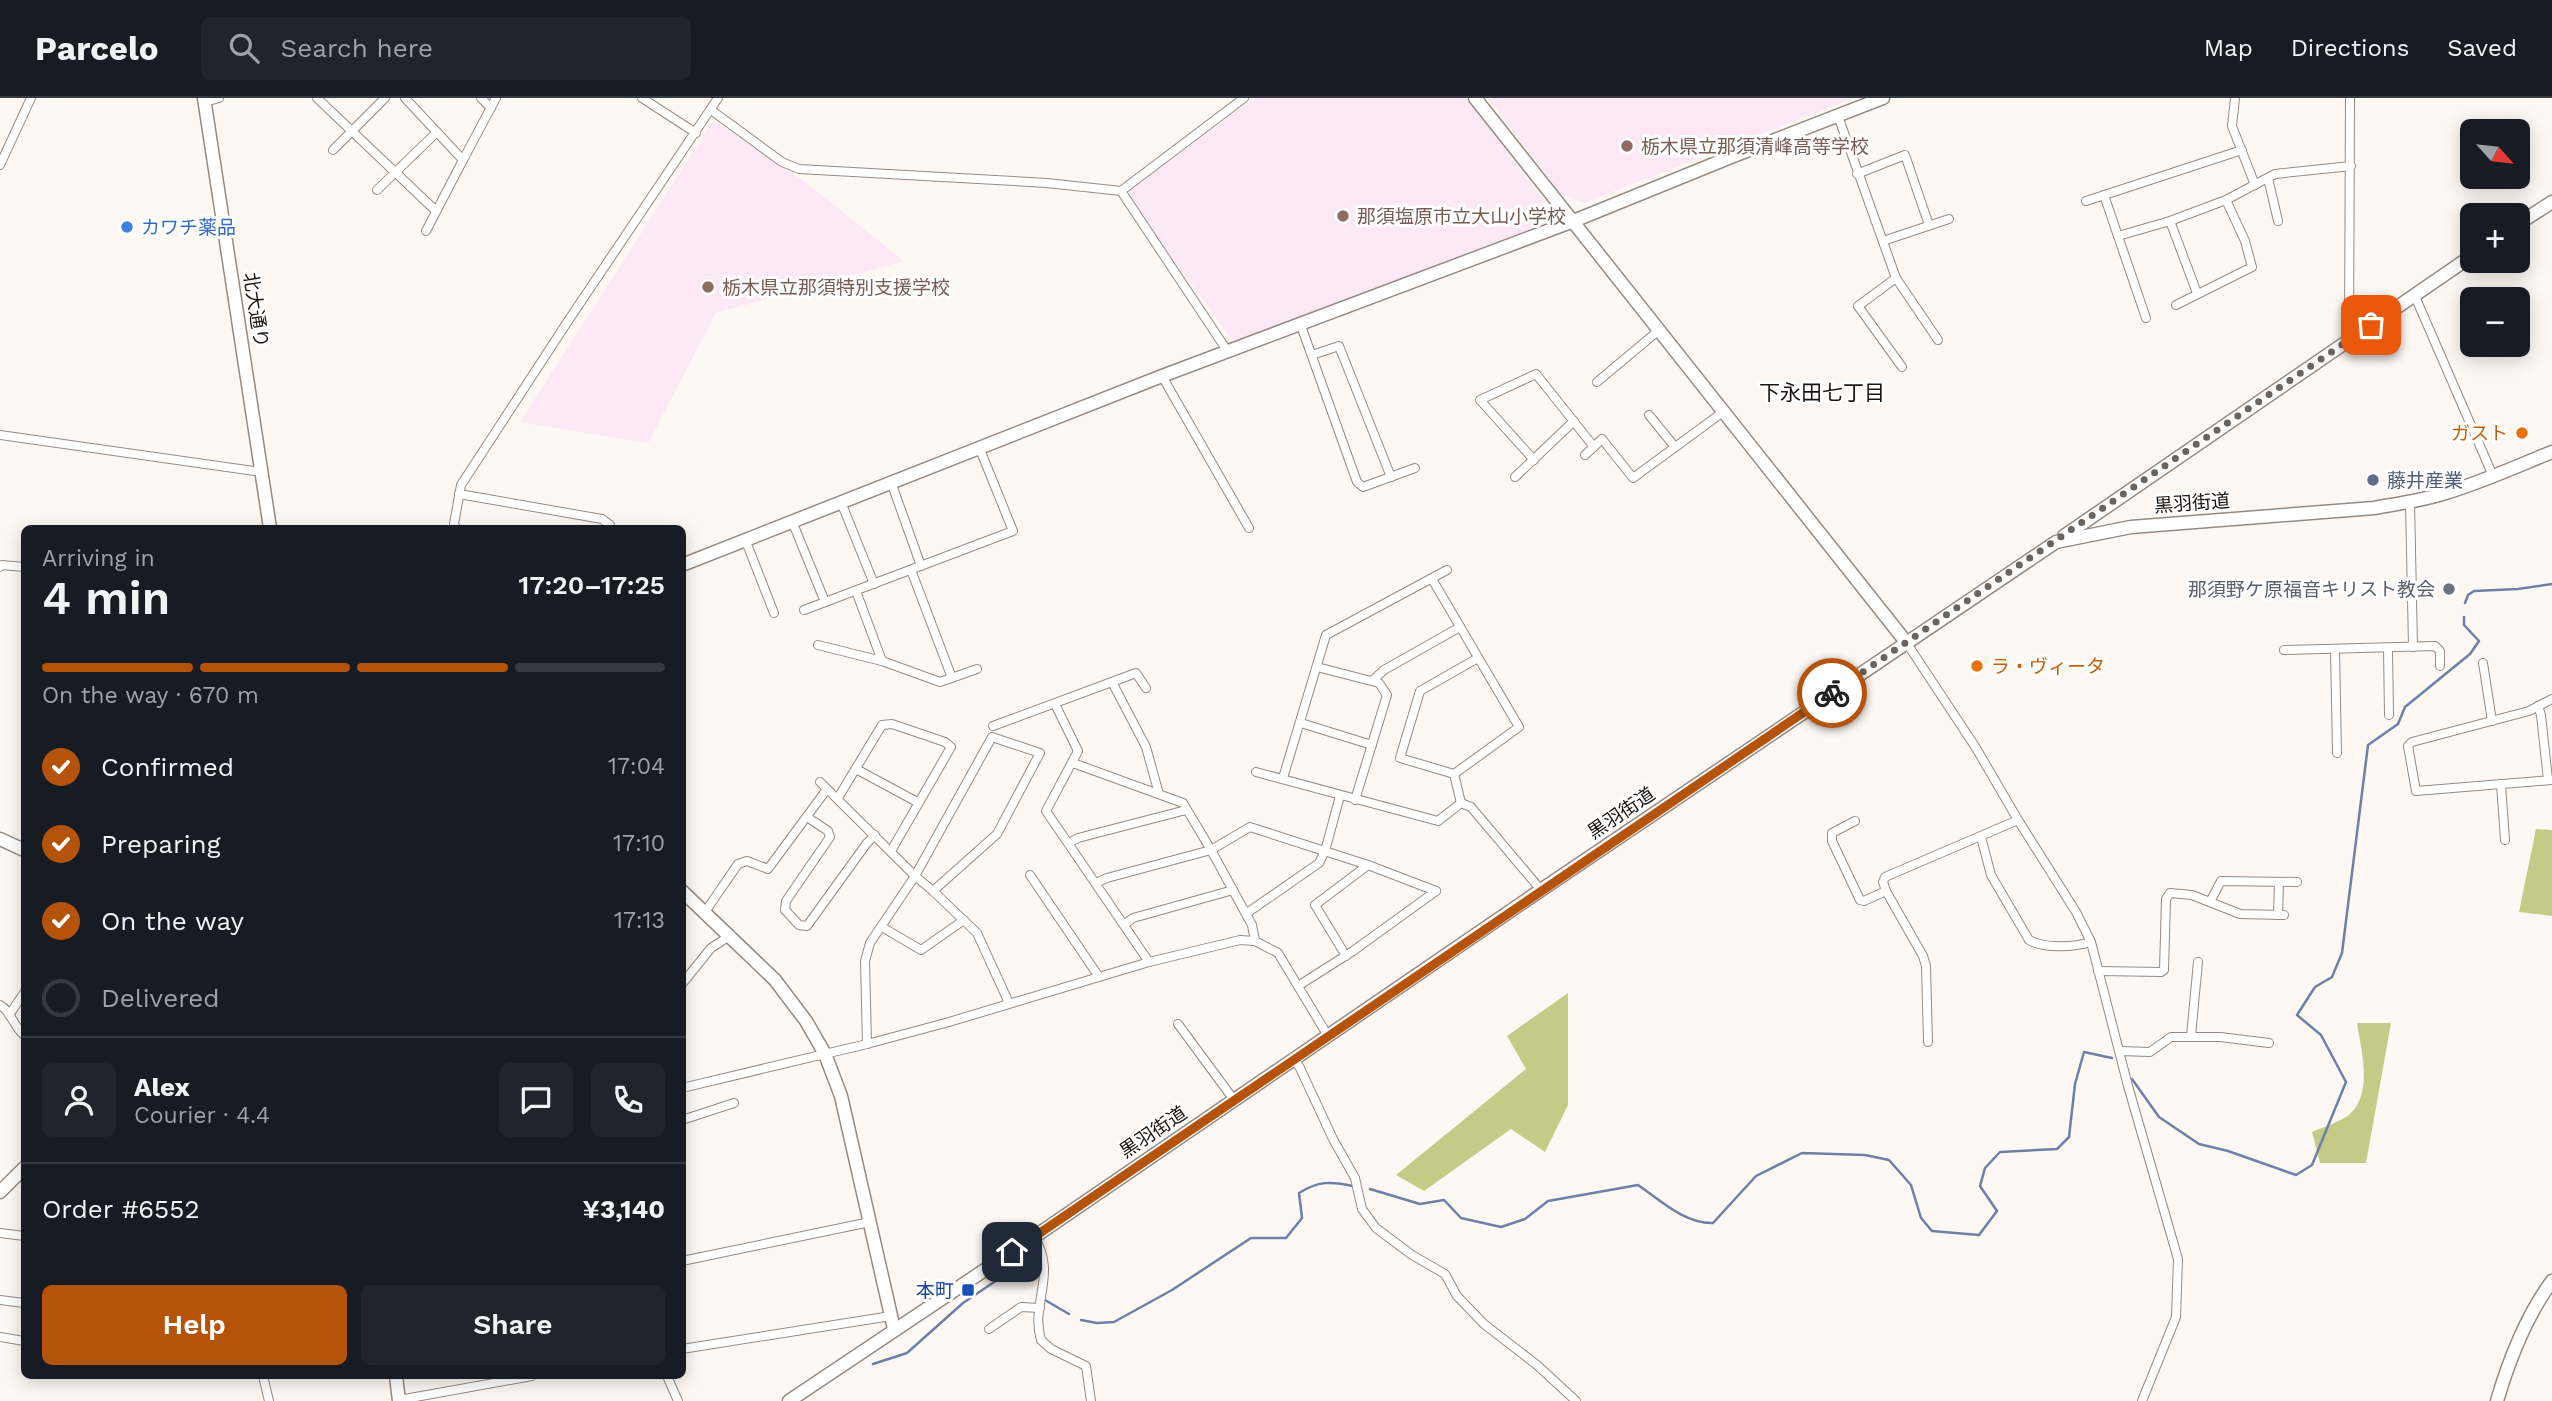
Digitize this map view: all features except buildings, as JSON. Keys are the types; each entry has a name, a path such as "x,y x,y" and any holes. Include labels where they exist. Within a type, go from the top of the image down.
{"street":[{"path":"24,98 25,109"},
{"path":"0,165 31,98"},
{"path":"205,100 219,98"},
{"path":"317,98 436,211"},
{"path":"333,150 385,98"},
{"path":"405,98 463,160"},
{"path":"481,98 491,108"},
{"path":"426,231 496,98"},
{"path":"642,98 696,133"},
{"path":"454,525 461,485 718,98"},
{"path":"710,110 782,162 799,169 1047,183 1121,191 1244,98"},
{"path":"1475,98 1906,642 1976,748 2076,912 2091,942 2178,1259 2176,1317 2142,1401"},
{"path":"686,563 1162,376 1571,222 1731,156 1883,98"},
{"path":"2235,98 2232,126 2255,185"},
{"path":"2349,340 2350,98"},
{"name":"北大通り","path":"205,100 270,525"},
{"path":"1838,116 1896,278 1938,340"},
{"path":"377,190 437,132"},
{"path":"2087,201 2242,150"},
{"path":"1857,174 1905,155 1929,225"},
{"path":"2118,236 2227,200 2275,174 2351,166"},
{"path":"2268,178 2278,221"},
{"path":"1121,191 1228,352"},
{"path":"2104,195 2146,318"},
{"path":"2176,306 2252,267 2245,242 2227,200"},
{"path":"2530,216 2552,202"},
{"path":"1883,241 1949,219"},
{"path":"2170,221 2197,293"},
{"path":"2056,542 2460,264"},
{"path":"1896,278 1858,306 1902,367"},
{"path":"2414,294 2493,476"},
{"path":"1300,323 1357,482 1363,487 1415,468"},
{"path":"1597,382 1658,331"},
{"path":"1312,355 1339,346 1391,477"},
{"path":"1534,460 1480,400 1536,374 1594,447"},
{"path":"1162,376 1249,528"},
{"path":"1585,455 1602,439 1633,478 1723,412"},
{"path":"1649,415 1675,447"},
{"path":"1515,477 1574,421"},
{"path":"0,435 261,472"},
{"path":"804,610 1013,531 979,447"},
{"name":"黒羽街道","path":"789,1401 2056,542 2131,527 2362,509 2410,501 2440,495 2552,452"},
{"path":"891,482 921,566"},
{"path":"459,494 601,519 610,525"},
{"path":"2410,501 2413,647"},
{"path":"841,502 874,583"},
{"path":"792,521 825,602"},
{"path":"745,540 774,613"},
{"path":"0,567 21,567"},
{"path":"911,570 952,678"},
{"path":"1283,778 1326,635 1447,570"},
{"path":"1432,579 1519,727 1454,774"},
{"path":"856,591 883,662"},
{"path":"1373,680 1384,670 1460,627"},
{"path":"818,645 883,662 940,682 976,669"},
{"path":"2388,648 2389,715"},
{"path":"2284,650 2438,648 2440,666"},
{"path":"2335,649 2337,753"},
{"path":"1454,774 1400,758 1420,691 1478,658"},
{"path":"2483,663 2492,721"},
{"path":"1317,667 1373,680 1379,683 1387,695 1355,800"},
{"path":"993,726 1136,673 1146,688"},
{"path":"1112,682 1146,747 1158,794"},
{"path":"2538,706 2550,780 2416,791 2408,746 2412,743 2529,711 2538,706 2552,699"},
{"path":"1055,704 1078,751 1046,811 1149,962"},
{"path":"1301,723 1372,745"},
{"path":"838,798 882,725 892,724 945,741 951,747 891,851"},
{"path":"867,1044 865,961 870,943 915,876 992,737 1040,753 997,834 933,891"},
{"path":"1073,763 1183,803 1247,914 1255,941"},
{"path":"856,769 919,803"},
{"path":"1256,772 1438,821 1461,803"},
{"path":"1454,774 1461,803"},
{"path":"820,782 977,933 1009,1003"},
{"path":"2501,784 2505,840"},
{"path":"705,912 738,864 747,862 768,869 827,789"},
{"path":"1247,914 1319,863 1325,851 1340,796"},
{"path":"1461,803 1471,807 1541,890"},
{"path":"1069,843 1078,838 1186,810"},
{"path":"807,817 828,831 830,837 786,901 785,910 799,925 807,926 867,842 875,835"},
{"path":"1928,1042 1926,966 1883,883 1887,875 2018,820"},
{"path":"1855,821 1832,833 1832,841 1860,900 1864,901 1886,891"},
{"path":"1096,883 1107,877 1211,850 1250,827 1368,865 1436,891 1346,956 1298,986"},
{"path":"1981,836 1991,874 2029,940 2036,944 2079,945 2091,942"},
{"path":"0,839 21,849"},
{"path":"1346,956 1315,905 1368,865"},
{"path":"1030,875 1099,976"},
{"path":"2210,902 2221,881 2297,882"},
{"path":"2098,971 2161,972 2165,966 2168,895 2192,895 2240,914 2281,915 2279,882"},
{"path":"1125,924 1133,918 1233,890"},
{"path":"686,895 731,935 793,1001 825,1054 841,1096 894,1329"},
{"path":"882,927 921,950 964,920"},
{"path":"686,979 711,948 731,935"},
{"path":"686,1086 867,1044 1149,962 1240,940 1255,941 1278,953 1328,1036"},
{"path":"2191,1036 2198,962"},
{"path":"9,1015 21,997"},
{"path":"0,1005 5,1008 21,1032"},
{"path":"1178,1024 1234,1100"},
{"path":"2119,1051 2150,1052 2167,1039 2191,1036 2269,1043"},
{"path":"1294,1059 1332,1139 1355,1178 1362,1209 1376,1228 1412,1255 1445,1274 1457,1296 1483,1324 1537,1365 1576,1401"},
{"path":"686,1119 734,1103"},
{"path":"0,1192 21,1171"},
{"path":"686,1261 870,1222"},
{"path":"0,1233 21,1236"},
{"path":"1034,1237 1045,1258 1038,1333 1051,1349 1086,1366 1091,1401"},
{"path":"2497,1401 2526,1328 2552,1281"},
{"path":"0,1300 21,1303"},
{"path":"989,1329 1021,1307 1040,1308"},
{"path":"686,1348 891,1316"},
{"path":"0,1337 21,1340"},
{"path":"264,1379 269,1401"},
{"path":"396,1379 398,1401 516,1379"},
{"path":"668,1379 678,1401"}],"shaded area":[{"name":"那須塩原市立大山小学校","path":"1255,98 1467,98 1549,208 1542,225 1233,341 1125,194"},
{"name":"栃木県立那須清峰高等学校","path":"1488,98 1854,98 1584,203 1561,194"},
{"name":"栃木県立那須特別支援学校","path":"713,121 805,182 904,261 716,313 648,443 520,422"}],"green space":[{"path":"2536,829 2552,830 2552,916 2519,912"},
{"path":"1568,993 1568,1105 1545,1152 1511,1129 1424,1191 1396,1175 1526,1069 1507,1036"},
{"path":"2357,1023 2391,1023 2366,1163 2320,1163 2312,1132 2348,1116 2358,1104 2362,1093 2364,1070"}],"waterway":[{"path":"2465,603 2468,595 2474,591 2552,584"},
{"path":"2132,1079 2159,1117 2199,1144 2228,1151 2296,1175 2312,1165 2346,1082 2321,1035 2297,1015 2315,987 2332,977 2342,953 2368,745 2398,724 2405,707 2470,654 2479,641 2464,625 2464,617"},
{"path":"1370,1189 1420,1204 1444,1200 1461,1218 1501,1227 1525,1219 1548,1201 1638,1185 1683,1215 1693,1220 1713,1223 1756,1176 1802,1153 1865,1155 1889,1160 1911,1185 1921,1218 1932,1231 1979,1235 1997,1211 1980,1186 1985,1168 2000,1152 2057,1149 2069,1137 2075,1084 2084,1052 2112,1058"},
{"path":"1081,1320 1114,1322 1172,1290 1251,1238 1286,1238 1302,1218 1299,1193 1312,1186 1325,1183 1353,1186"},
{"path":"873,1364 907,1353 963,1303 1003,1276"},
{"path":"1045,1300 1069,1314"}],"way so far":[{"path":"1832,693 2371,325"}],"place":[{"name":"栃木県立那須清峰高等学校","path":"1627,146"},
{"name":"那須塩原市立大山小学校","path":"1343,216"},
{"name":"カワチ薬品","path":"127,227"},
{"name":"栃木県立那須特別支援学校","path":"708,287"},
{"name":"ガスト","path":"2522,433"},
{"name":"藤井産業","path":"2373,480"},
{"name":"那須野ケ原福音キリスト教会","path":"2449,589"},
{"name":"ラ・ヴィータ","path":"1977,666"},
{"name":"本町","path":"968,1290"}],"district":[{"name":"下永田七丁目","path":"1822,392"}],"route":[{"path":"1012,1252 1832,693"}]}
